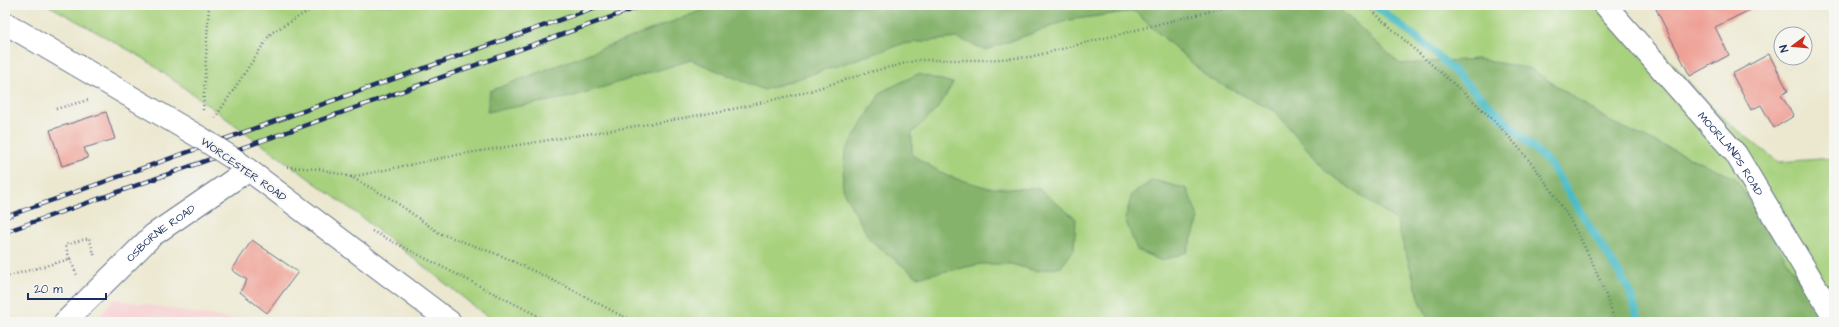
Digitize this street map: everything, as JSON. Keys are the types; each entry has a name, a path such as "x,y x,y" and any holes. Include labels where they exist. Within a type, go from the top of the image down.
{"main road":[{"name":"MOORLANDS ROAD","path":"1605,5 1736,154 1834,317"},
{"name":"WORCESTER ROAD","path":"5,23 201,138 241,165 450,322"},
{"name":"OSBORNE ROAD","path":"65,322 153,235 241,165"}],"path":[{"path":"201,138 209,5"},
{"path":"201,138 270,33 319,5"},
{"path":"351,177 456,155 738,108 806,92 870,72 918,60 985,60 1030,57 1234,5"},
{"path":"1366,5 1476,103 1517,146 1552,190 1582,242 1608,300 1615,322"},
{"path":"280,167 320,169 351,177 393,200 439,234 502,256 567,287 622,316 639,322"},
{"path":"367,228 550,322"},
{"path":"88,298 70,259 66,246 89,238 96,257 91,262"},
{"path":"5,277 70,259"},
{"path":"78,275 82,271"}],"shaded area":[{"path":"114,299 236,320 238,322 95,322"}],"green space":[{"path":"48,5 1619,5 1719,115 1778,162 1834,158 1834,322 494,322 355,212 143,58"},
{"path":"716,5 1335,5 1400,64 1478,59 1531,69 1611,122 1735,178 1825,322 1430,322 1420,301 1396,220 1327,172 1275,111 1210,79 1134,11 1069,20 986,50 957,38 902,44 764,90 691,60 571,97 487,112 490,91"},
{"path":"918,74 953,83 939,107 912,133 912,155 947,176 989,188 1039,189 1076,219 1074,250 1061,267 1036,271 1011,264 981,264 917,277 870,240 842,189 845,152 881,92"},
{"path":"1153,180 1187,189 1199,219 1187,252 1162,261 1137,250 1125,219 1132,194"}],"building":[{"path":"1654,5 1760,5 1715,27 1729,55 1690,76"},
{"path":"1769,54 1773,62 1773,66 1775,66 1788,91 1781,95 1794,116 1774,128 1761,105 1751,110 1732,74"},
{"path":"106,112 115,139 84,148 88,158 62,166 50,130"},
{"path":"252,240 298,272 267,313 240,292 247,280 232,270"}],"waterway":[{"path":"1374,5 1431,49 1551,165 1629,289 1639,322"}],"railway":[{"path":"5,217 602,5"},
{"path":"5,232 645,5"}]}
